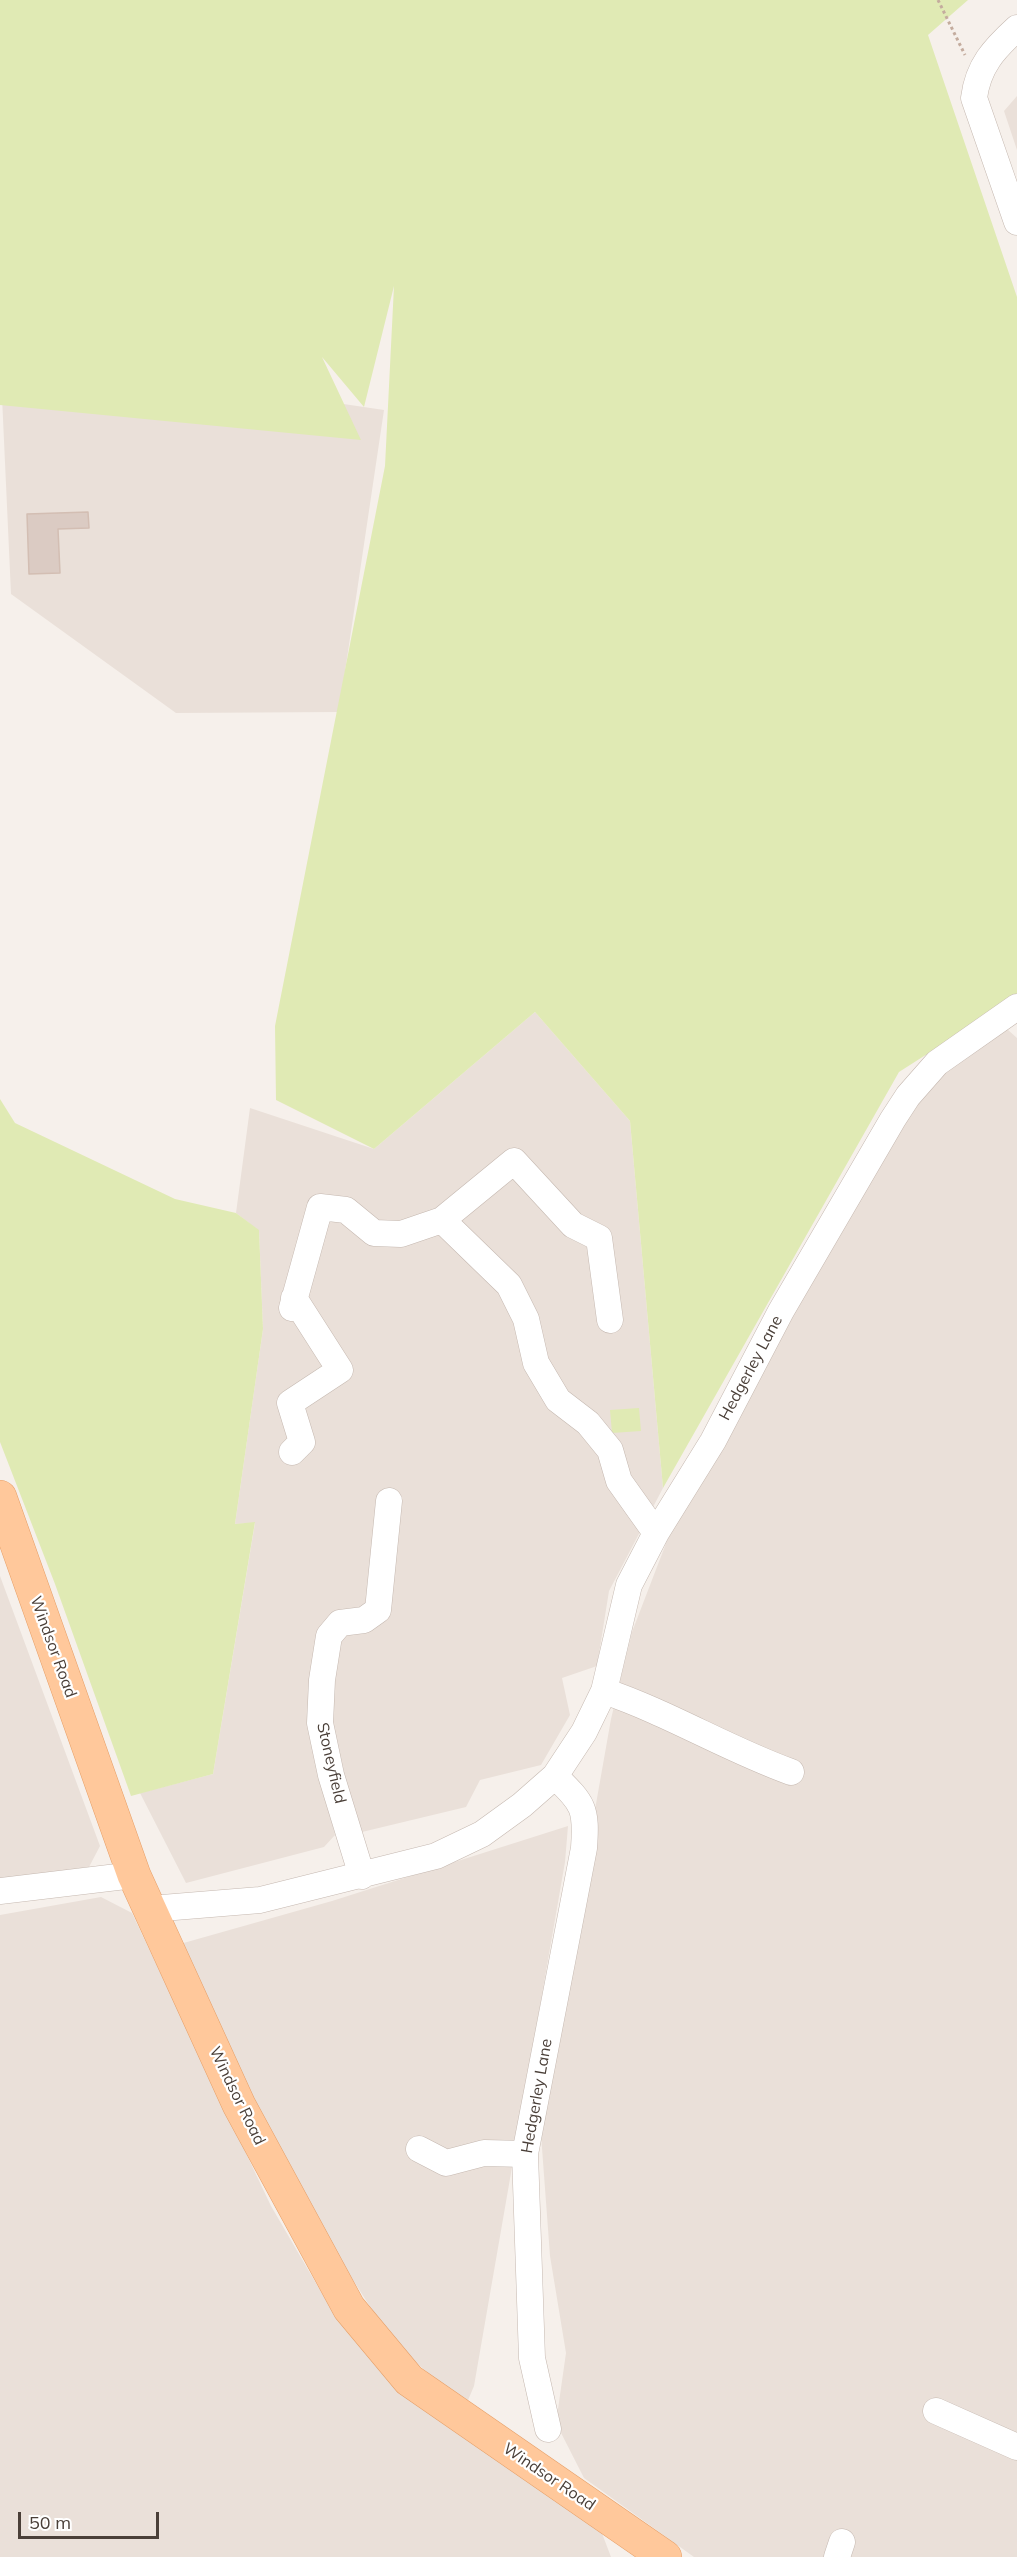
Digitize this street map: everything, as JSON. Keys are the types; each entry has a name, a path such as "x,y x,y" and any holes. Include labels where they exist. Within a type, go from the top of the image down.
{"main road":[{"name":"Windsor Road","path":"0,1500 134,1875 239,2105 349,2308 409,2380 650,2553"}],"street":[{"path":"1017,28 994,51 976,78 974,98 1017,222"},
{"name":"Hedgerley Lane","path":"150,1909 260,1900 436,1856 482,1834 522,1805 555,1776 584,1732 604,1691 629,1585 656,1533 713,1441 781,1311 908,1096 937,1063 1017,1007"},
{"path":"292,1452 302,1442 290,1403 340,1370 293,1303 320,1207 346,1210 374,1233 401,1234 442,1220 514,1161 573,1225 599,1239 610,1320"},
{"path":"442,1220 509,1285 526,1319 536,1363 558,1401 588,1423 610,1450 619,1481 656,1533"},
{"name":"Stoneyfield","path":"362,1876 331,1775 320,1723 322,1680 329,1636 340,1623 364,1620 378,1610 389,1501"},
{"path":"604,1691 641,1704 749,1757 791,1772"},
{"name":"Hedgerley Lane","path":"548,2429 532,2358 525,2154 584,1848 586,1821 580,1801 555,1776"},
{"path":"0,1891 134,1875"},
{"path":"419,2149 447,2163 484,2153 525,2154"},
{"path":"936,2411 1017,2447"}],"path":[{"path":"938,0 976,78"}],"shaded area":[{"path":"1017,96 1017,150 1004,111"},
{"path":"0,353 384,410 339,712 176,713 11,594"},
{"path":"535,1012 630,1121 663,1488 609,1591 597,1666 562,1678 570,1715 541,1765 480,1780 466,1807 362,1832 349,1792 329,1809 335,1835 324,1847 186,1883 140,1793 213,1774 255,1523 235,1524 263,1329 259,1231 236,1213 250,1108 374,1149"},
{"path":"1007,1029 1017,1038 1017,2557 694,2557 584,2478 556,2423 566,2353 550,2256 540,2121 611,1719 632,1632 675,1520 922,1087"},
{"path":"0,1576 100,1846 89,1867 0,1879"},
{"path":"568,1826 565,1862 474,2386 466,2405 394,2344 321,2230 188,1972 180,1944 332,1901"},
{"path":"101,1897 132,1913 271,2206 338,2321 400,2389 600,2528 611,2557 0,2557 0,1915"}],"green space":[{"path":"0,0 968,0 928,35 1017,297 1017,993 1010,1001 899,1072 663,1488 630,1121 535,1012 374,1149 276,1100 275,1026 385,466 394,286 364,407 322,357 361,440 0,405"},
{"path":"0,1099 15,1123 175,1199 236,1213 259,1230 263,1329 235,1524 255,1522 213,1774 131,1796 55,1584 0,1442"},
{"path":"639,1408 641,1431 612,1433 610,1410"}],"building":[{"path":"88,512 89,528 58,529 60,573 29,574 27,514"}]}
